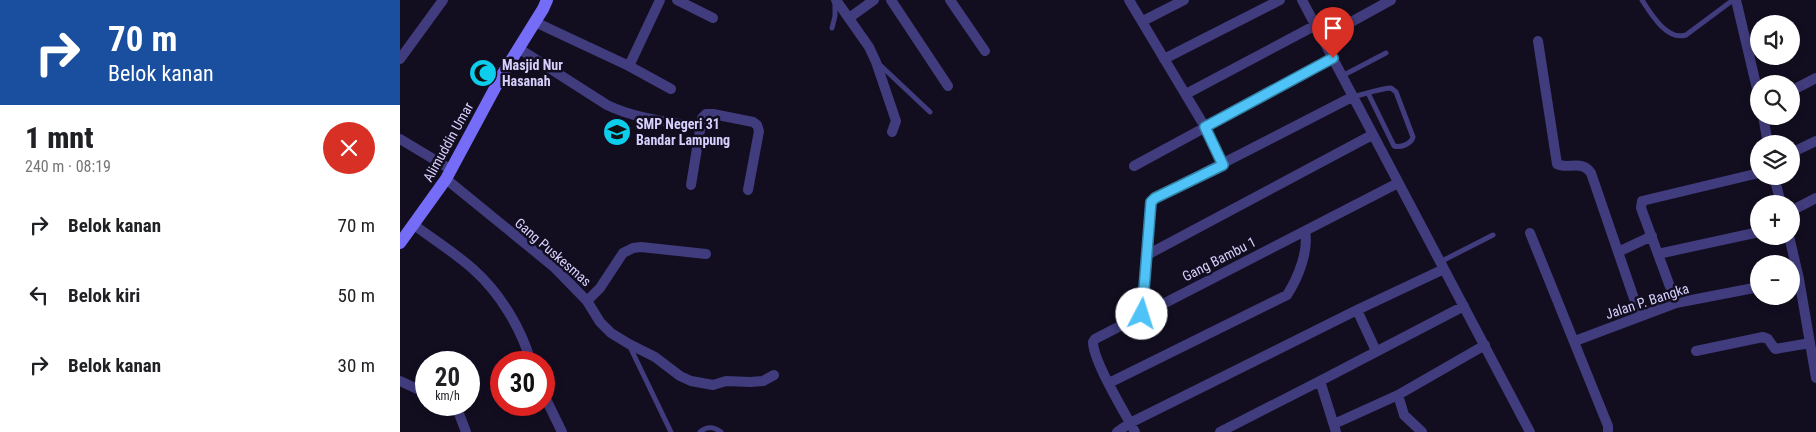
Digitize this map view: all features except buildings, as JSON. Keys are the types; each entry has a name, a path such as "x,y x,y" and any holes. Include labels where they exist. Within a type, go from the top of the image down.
{"street":[{"name":"Alimuddin Umar","path":"400,242 414,225 448,174 547,0"},
{"path":"629,66 660,0"},
{"path":"678,0 713,18"},
{"path":"835,0 869,47 876,62 896,121 892,132"},
{"path":"849,18 874,0"},
{"path":"891,0 948,86"},
{"path":"950,0 985,51"},
{"path":"1129,0 1205,127 1223,165"},
{"path":"1143,21 1184,0"},
{"path":"1164,59 1280,0"},
{"path":"1302,0 1352,98 1530,432"},
{"path":"1322,38 1391,0"},
{"path":"1735,0 1754,75"},
{"path":"400,59 437,2"},
{"path":"535,22 629,66 671,89"},
{"path":"1186,94 1316,25"},
{"path":"1538,41 1557,164 1562,167 1578,165 1588,168 1591,173 1640,316"},
{"path":"518,48 616,110 700,127"},
{"path":"1134,166 1333,58"},
{"path":"1800,86 1816,78"},
{"path":"1142,314 1151,202 1155,198 1352,98"},
{"path":"691,186 702,118 706,114 713,114 753,122 757,125 759,131 748,190"},
{"path":"1147,255 1372,134"},
{"name":"Gang Puskesmas","path":"400,139 448,174 554,267 587,301 600,322 611,333 655,357 680,376 700,383 712,385 731,381 750,382 763,380 774,375"},
{"path":"1800,148 1816,141"},
{"path":"1676,303 1641,208 1642,201 1750,175"},
{"name":"Gang Bambu 1","path":"1108,383 1095,352 1093,342 1100,336 1398,183"},
{"path":"1800,206 1816,198"},
{"path":"414,225 472,268 482,278 512,317 526,351"},
{"path":"1132,428 1108,383 1287,295 1294,284 1305,247 1305,231"},
{"path":"1530,233 1575,341 1608,426 1608,432"},
{"path":"1658,254 1750,234"},
{"path":"1618,252 1652,236"},
{"path":"587,301 600,288 623,253 628,249 641,248 706,254"},
{"path":"1117,432 1132,428 1442,265"},
{"name":"Jalan P. Bangka","path":"1575,341 1676,303 1750,289"},
{"path":"1800,300 1814,359 1816,378"},
{"path":"1220,432 1464,306"},
{"path":"1357,310 1376,351"},
{"path":"1696,351 1763,337 1768,339 1775,349 1810,343"},
{"path":"1320,381 1335,428 1398,395 1485,345"},
{"path":"400,381 415,388"},
{"path":"1398,395 1404,415 1422,432"},
{"path":"460,416 466,432"},
{"path":"554,416 562,432"}],"lane":[{"path":"832,28 836,16 835,0"},
{"path":"1642,0 1656,20 1669,32 1680,37 1686,36 1735,0"},
{"path":"1342,76 1386,53"},
{"path":"876,62 930,112"},
{"path":"1352,98 1368,93 1391,88 1396,92 1413,137 1409,143 1396,147 1392,144 1368,93"},
{"path":"1442,265 1493,235"},
{"path":"629,344 671,432"},
{"path":"700,432 705,428 711,427 721,432"}],"place":[{"name":"Masjid Nur Hasanah","path":"483,73"},
{"name":"SMP Negeri 31 Bandar Lampung","path":"617,132"}],"route":[{"path":"1142,314 1151,202 1155,198 1223,165 1205,127 1333,58"}]}
